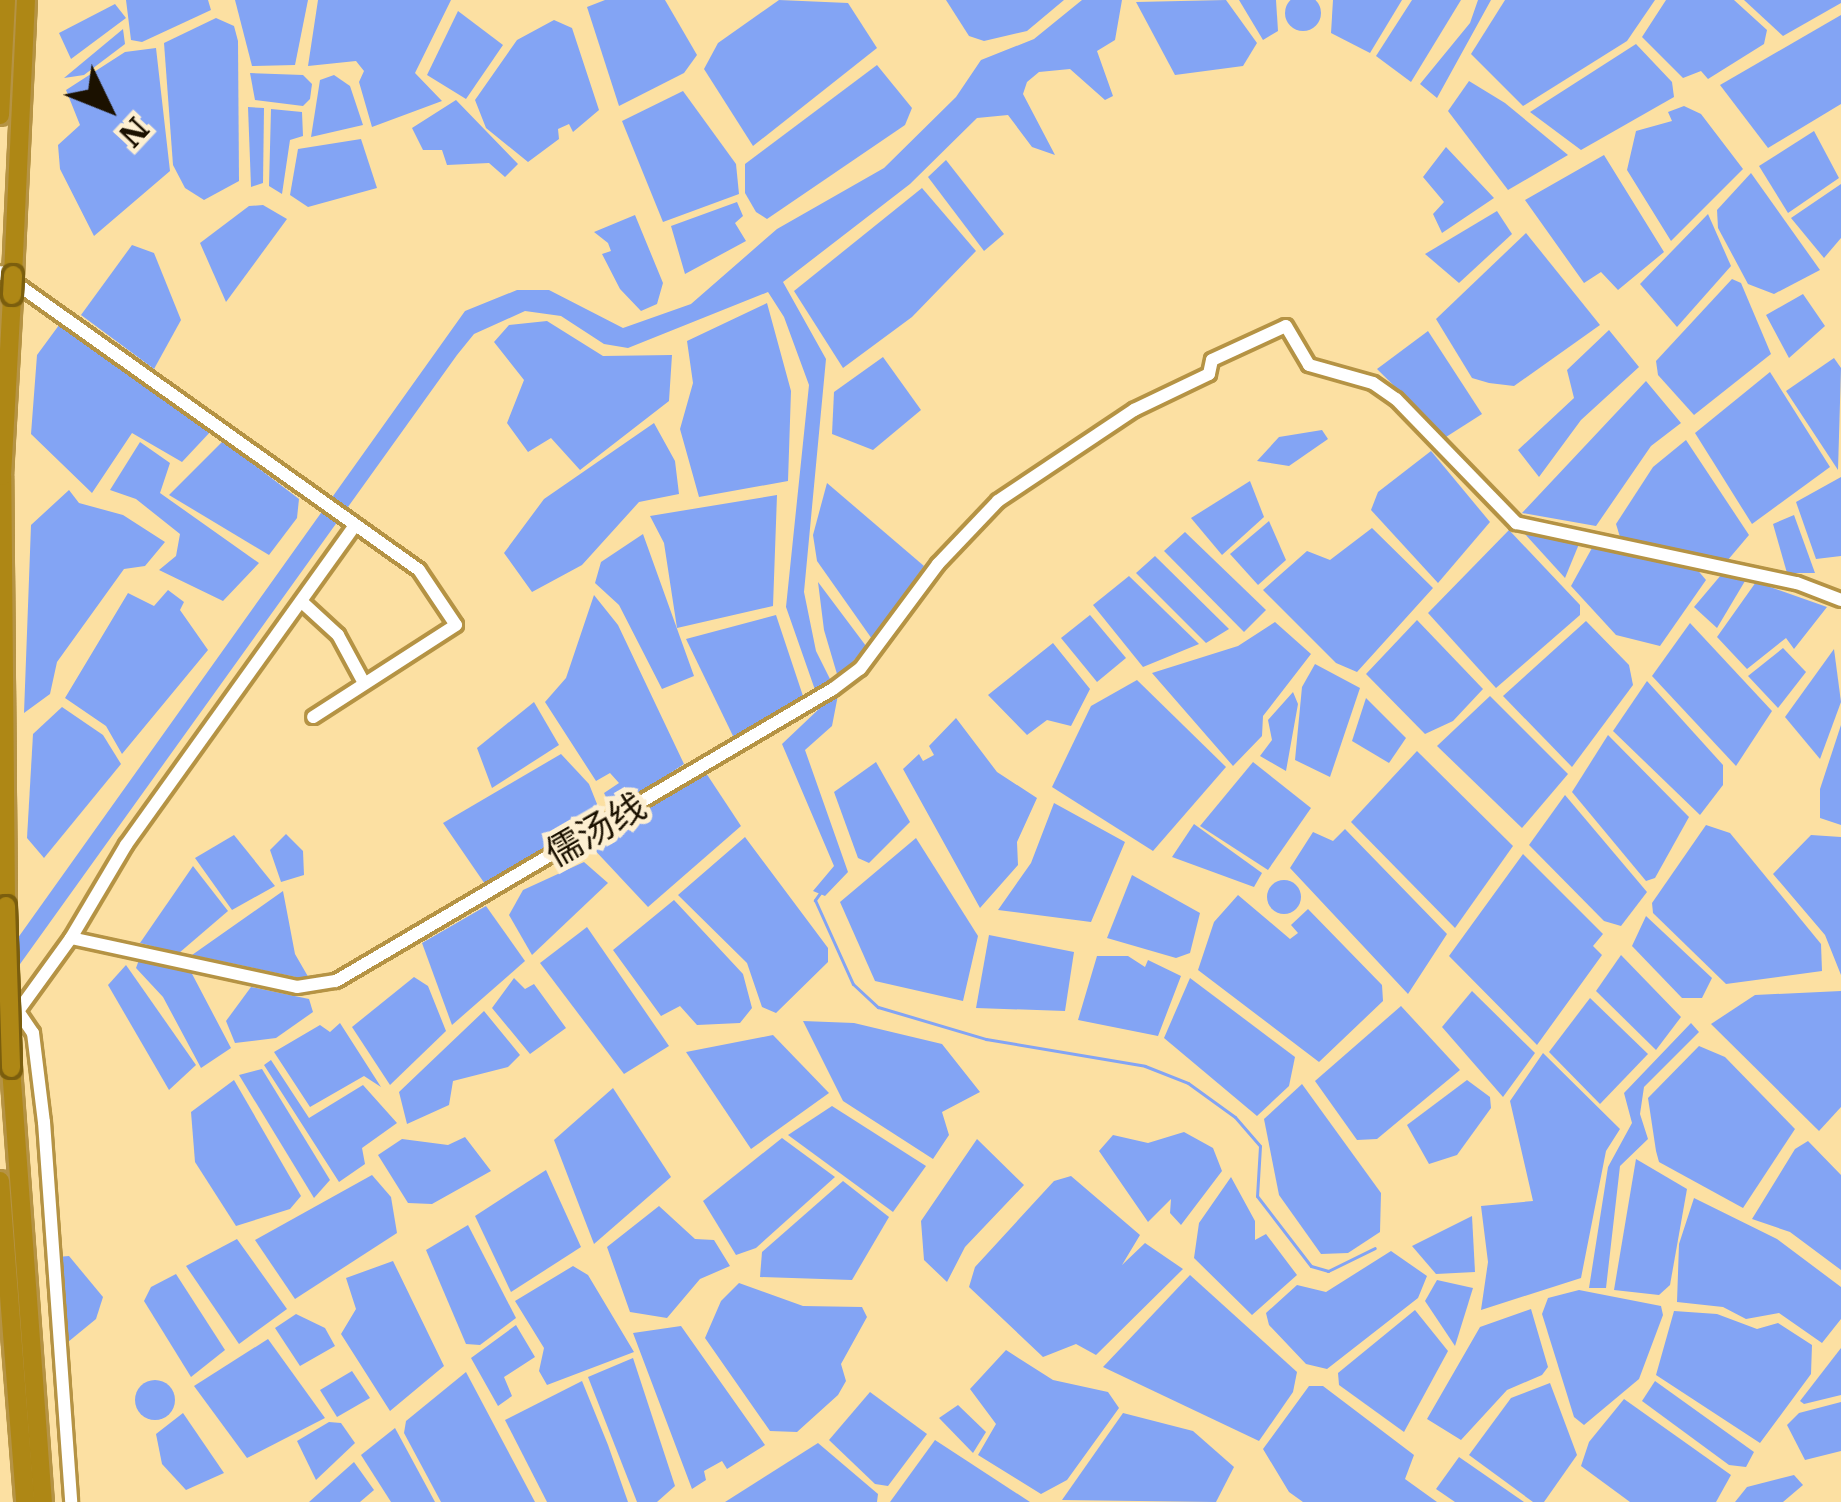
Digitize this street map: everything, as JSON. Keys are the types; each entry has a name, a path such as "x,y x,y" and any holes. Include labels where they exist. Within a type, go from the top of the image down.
{"highway":[{"path":"0,116 6,0"},
{"path":"26,0 8,281 2,476 6,906 10,1068 43,1502"},
{"path":"0,1181 25,1502"}],"street":[{"path":"8,281 120,351 419,570 456,626 313,717"},
{"name":"儒汤线","path":"71,938 297,987 336,981 833,689 860,669 938,563 998,501 1133,410 1209,374 1212,360 1286,326 1309,365 1373,382 1396,399 1516,523 1797,583 1841,600"},
{"path":"0,1036 71,938 127,845 353,526"},
{"path":"302,602 338,635 364,683"},
{"path":"18,1011 33,1033 44,1122 71,1502"}],"water":[{"path":"1303,-5 1316,0 1321,13 1316,26 1303,31 1290,26 1285,13 1290,0"},
{"path":"126,0 208,0 211,10 142,42 131,40"},
{"path":"235,0 308,0 295,65 252,66"},
{"path":"318,0 451,0 415,73 442,101 372,127 359,82 364,71 356,61 308,66"},
{"path":"605,0 665,0 697,55 684,73 619,106 587,7"},
{"path":"779,0 848,3 877,48 753,146 704,69 718,43"},
{"path":"946,0 1064,0 1027,31 984,41 969,36"},
{"path":"1082,0 1122,0 1115,40 1097,51 1113,96 1105,100 1070,69 1039,72 1027,82 1023,94 1055,155 1032,147 1008,115 977,118 910,184 783,282 826,359 804,592 816,651 838,695 832,726 805,750 848,872 825,896 813,891 834,866 782,744 821,707 786,607 809,385 784,317 768,292 628,348 604,344 561,316 525,311 474,334 457,355 0,992 0,963 465,311 517,290 549,290 623,328 691,304 777,229 884,168 956,97 981,60 1034,39"},
{"path":"1226,0 1257,43 1243,66 1175,75 1136,2"},
{"path":"1239,0 1276,0 1278,31 1263,40"},
{"path":"1333,0 1402,0 1370,53 1331,33"},
{"path":"1412,0 1461,0 1411,82 1376,56"},
{"path":"1478,0 1491,0 1437,98 1420,84 1470,23"},
{"path":"1505,0 1655,0 1627,41 1523,106 1471,54"},
{"path":"1666,0 1734,0 1767,30 1764,44 1708,79 1701,71 1683,78 1642,37"},
{"path":"1744,0 1841,0 1841,3 1783,36"},
{"path":"115,4 126,18 71,59 59,33"},
{"path":"458,11 503,45 466,99 427,75"},
{"path":"1841,15 1841,104 1768,148 1720,85"},
{"path":"216,18 234,26 238,41 239,181 204,200 185,188 173,165 164,43"},
{"path":"554,20 572,28 599,110 573,132 569,124 558,129 559,139 528,162 486,128 475,100 517,40"},
{"path":"123,29 125,44 84,75 64,78"},
{"path":"1636,44 1672,82 1674,97 1581,150 1530,112"},
{"path":"156,48 170,171 94,236 60,169 58,145 80,125 66,90 125,52"},
{"path":"877,65 912,108 905,125 767,219 756,212 745,193 745,164"},
{"path":"250,73 303,75 312,84 310,99 303,106 255,100"},
{"path":"334,75 350,86 363,125 311,137 320,80"},
{"path":"1469,81 1505,103 1568,155 1508,190 1448,111"},
{"path":"683,91 736,164 739,194 663,222 622,121"},
{"path":"456,100 518,164 505,177 489,163 447,165 442,150 423,150 412,128"},
{"path":"1684,106 1701,114 1743,169 1671,241 1627,170 1636,131 1672,121 1668,112"},
{"path":"248,107 264,108 263,183 251,187"},
{"path":"271,109 302,112 303,136 290,140 282,194 269,186"},
{"path":"1814,131 1839,178 1788,213 1759,166"},
{"path":"361,139 377,188 308,207 290,195 298,149"},
{"path":"1446,147 1494,198 1442,233 1433,214 1444,202 1423,177"},
{"path":"1604,155 1664,252 1618,290 1601,272 1584,283 1525,200"},
{"path":"946,160 1004,234 984,251 928,177"},
{"path":"1751,173 1820,270 1774,294 1748,284 1718,228 1717,210"},
{"path":"1841,184 1841,238 1824,258 1791,218"},
{"path":"922,188 976,251 912,317 843,368 794,291"},
{"path":"737,202 743,216 735,223 746,241 685,274 671,226"},
{"path":"263,205 287,219 226,302 200,243 249,206"},
{"path":"1497,211 1512,234 1459,283 1425,254"},
{"path":"1708,214 1731,266 1677,327 1640,284"},
{"path":"635,215 663,283 657,304 641,311 620,289 602,254 611,251 608,243 594,232"},
{"path":"1526,233 1600,325 1514,386 1472,378 1436,319"},
{"path":"132,245 154,253 181,320 154,369 81,315"},
{"path":"1732,279 1741,283 1771,354 1694,415 1658,375 1656,361"},
{"path":"1803,294 1825,326 1789,358 1766,315"},
{"path":"767,303 791,391 788,481 699,497 680,429 693,383 687,341"},
{"path":"62,321 212,430 182,462 132,433 92,493 31,434 37,355"},
{"path":"547,321 603,356 672,355 669,401 580,470 551,438 528,452 507,423 524,380 494,342 509,325"},
{"path":"1609,330 1639,367 1581,420 1539,477 1518,450 1574,398 1567,370"},
{"path":"1428,331 1482,414 1446,437 1377,369"},
{"path":"883,357 921,410 873,450 832,434 834,392"},
{"path":"1834,358 1841,368 1838,470 1786,391"},
{"path":"1770,372 1830,467 1752,524 1695,433"},
{"path":"1646,381 1681,423 1651,446 1596,526 1522,513"},
{"path":"654,423 675,461 679,494 639,502 582,565 532,592 504,553 544,499"},
{"path":"1322,430 1328,439 1289,466 1257,461 1279,437"},
{"path":"1686,440 1749,535 1727,561 1620,537 1616,524 1653,467"},
{"path":"223,441 299,499 297,518 269,555 169,495"},
{"path":"140,442 170,463 160,493 259,563 223,601 159,570 176,556 180,534 136,499 110,490"},
{"path":"1431,451 1490,522 1438,583 1371,510 1378,492"},
{"path":"1841,477 1841,556 1816,559 1796,502"},
{"path":"1250,481 1264,517 1222,555 1191,518"},
{"path":"827,483 924,566 872,639 817,561 813,535"},
{"path":"69,490 79,503 123,515 165,542 145,566 124,569 57,662 50,694 24,713 31,525"},
{"path":"777,495 773,606 677,628 664,543 650,516"},
{"path":"1794,515 1815,573 1787,573 1773,524"},
{"path":"1269,521 1286,560 1258,585 1230,554"},
{"path":"1372,528 1433,588 1357,672 1336,663 1263,590 1307,551 1330,560"},
{"path":"1509,530 1580,605 1580,615 1496,688 1428,613"},
{"path":"1185,532 1266,610 1244,632 1164,551"},
{"path":"1523,532 1579,544 1565,578"},
{"path":"643,534 694,676 662,689 619,605 595,583 601,562"},
{"path":"1592,548 1695,567 1706,580 1660,646 1616,635 1571,586"},
{"path":"1155,556 1229,629 1206,643 1136,573"},
{"path":"1721,575 1745,581 1717,628 1694,607"},
{"path":"1129,576 1199,644 1143,667 1093,605"},
{"path":"818,582 866,646 837,674 824,630"},
{"path":"1756,582 1827,607 1794,649 1786,638 1747,669 1717,637"},
{"path":"168,590 184,602 180,610 208,650 122,754 106,726 65,698 128,593 154,606"},
{"path":"594,595 618,625 684,764 613,811 604,793 619,783 610,773 596,781 545,702 566,678"},
{"path":"776,615 804,699 734,738 686,639"},
{"path":"1090,615 1126,658 1097,682 1061,638"},
{"path":"1417,620 1483,689 1453,721 1425,734 1366,674"},
{"path":"1586,621 1629,665 1633,685 1572,767 1503,696"},
{"path":"1275,622 1311,654 1263,716 1262,736 1233,766 1152,673 1238,646"},
{"path":"1690,623 1772,711 1736,766 1652,676"},
{"path":"1053,643 1090,689 1071,726 1047,720 1027,735 988,695"},
{"path":"1783,648 1806,672 1778,708 1748,676"},
{"path":"1834,649 1841,702 1820,759 1785,717"},
{"path":"1315,664 1360,688 1330,777 1295,760 1302,687"},
{"path":"1137,680 1226,767 1153,851 1052,787 1091,706"},
{"path":"1647,681 1723,765 1723,785 1700,815 1613,731"},
{"path":"1293,692 1298,704 1286,771 1260,756 1272,740 1268,720"},
{"path":"1490,696 1568,774 1522,828 1437,746"},
{"path":"1366,698 1406,738 1389,763 1352,741"},
{"path":"534,702 559,745 492,788 477,748"},
{"path":"62,707 103,735 121,764 44,858 27,838 33,734"},
{"path":"956,718 997,772 1037,798 1017,842 1018,865 980,908 903,769 919,754 923,761 934,755 929,746"},
{"path":"1841,725 1841,825 1820,818 1820,789"},
{"path":"1608,735 1689,817 1655,878 1646,881 1572,792"},
{"path":"1417,751 1513,846 1455,928 1351,822"},
{"path":"561,754 589,784 601,814 487,887 443,823"},
{"path":"876,762 910,822 869,863 858,858 834,792"},
{"path":"1253,762 1311,808 1268,870 1200,826"},
{"path":"706,773 741,826 648,907 589,844"},
{"path":"1565,795 1647,892 1621,926 1604,921 1529,845"},
{"path":"1054,803 1125,842 1091,922 998,910 1031,863"},
{"path":"1194,824 1262,873 1254,887 1172,857"},
{"path":"1706,825 1730,833 1821,944 1822,971 1726,984 1653,913 1652,903"},
{"path":"1345,829 1447,934 1408,994 1290,868 1313,832 1333,841"},
{"path":"286,834 303,851 304,875 281,882 270,850"},
{"path":"234,835 275,886 232,910 195,858"},
{"path":"1811,835 1841,837 1841,975 1825,935 1773,874"},
{"path":"745,837 828,948 828,962 776,1013 762,1007 747,963 678,895"},
{"path":"916,838 978,936 963,1001 875,981 840,902"},
{"path":"1523,854 1603,934 1593,946 1602,955 1537,1045 1449,956"},
{"path":"584,862 608,883 532,955 509,915 523,890"},
{"path":"193,866 228,911 179,953 140,943"},
{"path":"1132,875 1200,913 1190,953 1176,958 1107,938"},
{"path":"1284,880 1296,885 1301,897 1296,909 1284,914 1272,909 1267,897 1272,885"},
{"path":"283,891 295,954 310,980 192,955"},
{"path":"1238,895 1290,939 1298,933 1291,925 1308,909 1382,985 1383,1001 1319,1062 1198,970 1214,922"},
{"path":"674,900 743,974 752,1008 740,1023 697,1025 680,1006 661,1016 613,950"},
{"path":"486,906 525,961 452,1025 422,943"},
{"path":"1646,916 1712,978 1702,998 1682,998 1632,946"},
{"path":"587,927 669,1046 624,1074 540,963"},
{"path":"989,935 1074,952 1065,1011 976,1008"},
{"path":"1621,955 1681,1017 1656,1050 1596,991"},
{"path":"1097,956 1128,956 1145,967 1148,960 1181,976 1158,1036 1078,1020"},
{"path":"140,957 190,970 231,1048 201,1068 163,997 136,968"},
{"path":"126,965 196,1065 169,1090 108,985"},
{"path":"414,977 428,986 446,1031 390,1085 352,1027"},
{"path":"514,978 525,989 534,984 566,1028 530,1054 492,1008"},
{"path":"1190,978 1295,1057 1289,1086 1257,1116 1164,1038"},
{"path":"251,987 309,999 313,1012 276,1038 235,1043 226,1021"},
{"path":"1472,991 1535,1053 1503,1097 1442,1027"},
{"path":"1841,991 1841,1107 1819,1131 1711,1024 1755,995"},
{"path":"1590,998 1648,1054 1600,1104 1549,1052"},
{"path":"1401,1006 1460,1070 1377,1139 1357,1140 1315,1081"},
{"path":"484,1011 520,1055 508,1067 453,1081 449,1105 407,1124 399,1092"},
{"path":"803,1021 854,1023 942,1044 980,1092 942,1112 949,1135 933,1159 843,1101"},
{"path":"340,1023 381,1087 364,1076 310,1107 274,1052 320,1025 330,1032"},
{"path":"1691,1023 1699,1032 1644,1087 1640,1114 1648,1139 1620,1166 1606,1288 1589,1288 1608,1167 1632,1123 1624,1093"},
{"path":"773,1035 829,1093 751,1149 686,1052"},
{"path":"1699,1046 1725,1057 1795,1129 1743,1208 1659,1162 1656,1151 1648,1098"},
{"path":"1543,1053 1620,1129 1606,1151 1581,1278 1481,1310 1488,1262 1481,1206 1533,1201 1510,1101"},
{"path":"271,1060 309,1118 363,1085 397,1123 362,1148 365,1164 339,1182 264,1065"},
{"path":"262,1069 330,1180 314,1198 239,1075"},
{"path":"234,1080 301,1196 290,1209 236,1226 195,1162 191,1112"},
{"path":"1467,1080 1490,1097 1491,1108 1457,1155 1429,1164 1407,1125"},
{"path":"1302,1084 1381,1193 1380,1232 1348,1253 1321,1254 1279,1195 1264,1119"},
{"path":"613,1088 671,1177 594,1244 554,1140"},
{"path":"832,1106 926,1166 893,1212 788,1135"},
{"path":"1184,1132 1213,1148 1222,1171 1181,1225 1170,1213 1171,1199 1148,1222 1099,1151 1113,1135 1148,1143"},
{"path":"465,1137 491,1171 432,1204 408,1203 378,1155 402,1139 448,1145"},
{"path":"782,1138 835,1177 756,1248 736,1255 703,1201"},
{"path":"977,1139 1024,1185 965,1247 947,1282 924,1260 921,1221"},
{"path":"1808,1141 1841,1175 1841,1270 1790,1232 1752,1219 1795,1149"},
{"path":"1636,1159 1687,1189 1670,1285 1659,1295 1614,1290"},
{"path":"546,1170 581,1247 511,1292 475,1216"},
{"path":"372,1175 391,1197 397,1233 295,1299 255,1240"},
{"path":"1071,1176 1140,1235 1122,1265 1145,1243 1183,1269 1096,1355 1076,1344 1043,1357 969,1287 975,1267 1054,1181"},
{"path":"1231,1177 1255,1221 1255,1240 1266,1234 1297,1275 1252,1315 1194,1258 1199,1223"},
{"path":"843,1181 889,1217 852,1280 760,1277 762,1252"},
{"path":"1694,1198 1777,1239 1841,1287 1841,1319 1822,1343 1779,1313 1746,1319 1723,1307 1677,1302 1679,1244"},
{"path":"659,1206 695,1239 714,1240 730,1266 700,1279 667,1318 630,1312 607,1247"},
{"path":"1472,1216 1475,1272 1436,1274 1412,1246"},
{"path":"468,1225 516,1318 480,1345 466,1344 426,1250"},
{"path":"237,1239 287,1309 239,1344 186,1266"},
{"path":"1391,1251 1427,1276 1418,1298 1327,1369 1306,1364 1269,1325 1266,1313 1297,1285 1326,1292"},
{"path":"69,1256 103,1297 96,1319 68,1342 57,1257"},
{"path":"393,1261 444,1366 390,1411 341,1334 356,1309 346,1278"},
{"path":"573,1266 588,1275 634,1352 547,1385 539,1371 544,1348 515,1301"},
{"path":"176,1274 225,1350 191,1377 144,1301 151,1287"},
{"path":"1190,1275 1297,1372 1293,1392 1259,1441 1103,1367"},
{"path":"1437,1280 1473,1288 1455,1346 1425,1301"},
{"path":"739,1283 803,1306 862,1307 867,1317 841,1364 846,1381 838,1395 797,1432 770,1431 705,1338 721,1301"},
{"path":"1579,1290 1661,1306 1663,1315 1639,1379 1584,1425 1574,1417 1542,1314 1548,1298"},
{"path":"1531,1309 1548,1367 1542,1375 1507,1390 1461,1440 1427,1419 1480,1327"},
{"path":"1415,1310 1448,1351 1404,1432 1339,1385 1338,1373"},
{"path":"1674,1311 1717,1314 1757,1329 1778,1323 1812,1345 1811,1374 1760,1443 1656,1375"},
{"path":"296,1314 325,1328 335,1346 300,1366 275,1328"},
{"path":"516,1325 535,1357 504,1377 512,1396 498,1406 471,1358"},
{"path":"681,1326 765,1445 727,1469 722,1461 704,1471 706,1480 692,1489 633,1333"},
{"path":"268,1339 325,1418 247,1458 194,1386"},
{"path":"1841,1348 1841,1395 1804,1404 1800,1401"},
{"path":"1006,1350 1053,1380 1108,1392 1119,1408 1067,1480 1041,1494 978,1455 996,1424 970,1389"},
{"path":"633,1358 675,1486 657,1502 637,1502 588,1377"},
{"path":"352,1371 370,1398 337,1417 320,1390"},
{"path":"466,1372 535,1502 441,1502 404,1433 406,1421"},
{"path":"155,1380 169,1386 175,1400 169,1414 155,1420 141,1414 135,1400 141,1386"},
{"path":"582,1381 628,1502 547,1502 505,1420"},
{"path":"1655,1381 1754,1452 1746,1467 1729,1465 1642,1401"},
{"path":"1550,1383 1577,1455 1544,1502 1533,1502 1469,1455 1511,1398"},
{"path":"1309,1386 1323,1386 1414,1455 1405,1479 1437,1502 1303,1502 1289,1492 1263,1449"},
{"path":"870,1392 927,1434 888,1486 875,1484 829,1440"},
{"path":"1624,1399 1731,1475 1716,1502 1630,1502 1581,1466 1589,1442"},
{"path":"1841,1402 1841,1451 1805,1460 1787,1425 1799,1413"},
{"path":"958,1405 986,1432 973,1453 939,1418"},
{"path":"183,1413 224,1473 186,1490 162,1464 156,1434"},
{"path":"1123,1413 1193,1431 1234,1467 1216,1502 1062,1500"},
{"path":"329,1422 341,1423 355,1443 316,1480 297,1441"},
{"path":"395,1428 435,1502 391,1502 361,1455"},
{"path":"935,1440 1030,1502 890,1502"},
{"path":"818,1443 878,1494 877,1502 725,1502"},
{"path":"1459,1457 1524,1502 1455,1502 1436,1489"},
{"path":"354,1462 374,1490 360,1502 309,1502"},
{"path":"1794,1475 1803,1485 1783,1502 1735,1502 1747,1487"}],"waterway":[{"path":"820,893 815,900 853,984 878,1007 986,1039 1145,1066 1188,1083 1235,1117 1260,1146 1257,1196 1311,1266 1328,1271 1375,1248"}]}
